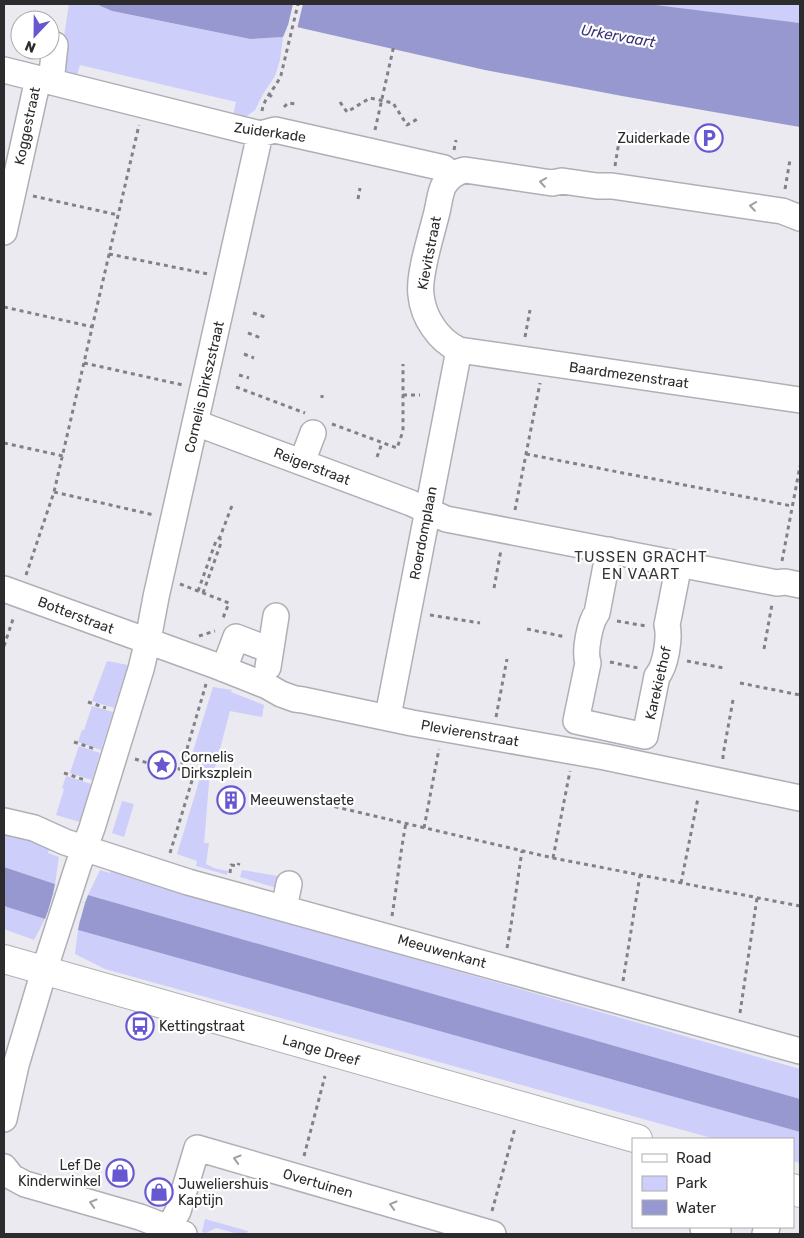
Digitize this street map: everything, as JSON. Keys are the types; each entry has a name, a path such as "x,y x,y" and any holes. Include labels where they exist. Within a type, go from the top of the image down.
{"main road":[{"name":"Lange Dreef","path":"4,958 44,971 634,1138"}],"street":[{"name":"Koggestraat","path":"4,232 16,180 50,60"},
{"name":"Zuiderkade","path":"4,70 44,80 137,118 260,134 275,130 444,168 453,175"},
{"name":"Cornelis Dirkszstraat","path":"148,640 260,134"},
{"path":"453,175 456,172 465,170 552,183 612,186 782,211 800,218"},
{"name":"Kievitstraat","path":"453,175 443,186 422,274 420,293 424,311 433,328 448,343 459,350"},
{"name":"Baardmezenstraat","path":"459,350 800,400"},
{"name":"Roerdomplaan","path":"388,716 408,564 428,510 459,350"},
{"name":"Reigerstraat","path":"196,423 428,510"},
{"path":"302,462 313,433"},
{"path":"428,510 446,519 776,583 785,582 800,585"},
{"name":"Karekiethof","path":"609,550 597,612 591,628 586,655 588,662 576,722 645,736 657,676 662,670 664,660 669,633 667,625 679,564"},
{"name":"Botterstraat","path":"4,589 148,640"},
{"path":"263,684 276,616"},
{"path":"216,674 236,637 270,650"},
{"path":"4,1120 8,1081 102,795 148,640"},
{"name":"Plevierenstraat","path":"148,640 216,674 263,684 326,714 388,716 443,728 605,757 800,798"},
{"path":"605,757 610,729"},
{"name":"Meeuwenkant","path":"4,821 48,832 65,842 84,848 141,858 188,882 286,896 800,1051"},
{"name":"Overtuinen","path":"177,1231 178,1211 197,1148 492,1222"},
{"path":"4,1167 12,1177 26,1184 140,1217 177,1231"}],"path":[{"path":"262,106 279,80 298,4"},
{"path":"374,133 394,45"},
{"path":"269,94 273,98"},
{"path":"340,102 347,112 370,98 382,100 393,103 407,125 419,118"},
{"path":"284,107 288,103 296,104"},
{"path":"27,572 54,492 63,456 110,254 137,118"},
{"path":"614,174 621,129"},
{"path":"785,190 790,160"},
{"path":"16,180 118,215"},
{"path":"358,199 360,188"},
{"path":"110,254 207,274"},
{"path":"4,306 93,327"},
{"path":"525,340 530,310"},
{"path":"253,313 268,318"},
{"path":"248,333 261,338"},
{"path":"244,354 254,358"},
{"path":"84,364 182,385"},
{"path":"338,426 397,448 403,431 403,364"},
{"path":"239,375 249,378"},
{"path":"236,387 296,410"},
{"path":"516,501 539,387"},
{"path":"403,395 420,395"},
{"path":"4,443 63,456"},
{"path":"377,457 382,443"},
{"path":"526,454 792,506"},
{"path":"780,570 800,466"},
{"path":"54,492 142,512"},
{"path":"198,591 216,541 220,537 233,503"},
{"path":"203,593 221,543 220,537"},
{"path":"494,588 502,545"},
{"path":"177,583 229,603"},
{"path":"764,649 774,598"},
{"path":"4,646 16,611"},
{"path":"422,614 480,623"},
{"path":"608,619 654,628"},
{"path":"527,629 574,639"},
{"path":"497,711 508,659"},
{"path":"678,659 724,668"},
{"path":"609,662 646,669"},
{"path":"179,769 216,674"},
{"path":"740,683 800,695"},
{"path":"723,755 733,700"},
{"path":"424,828 440,745"},
{"path":"128,757 194,774 170,856"},
{"path":"553,858 570,770"},
{"path":"681,883 699,795"},
{"path":"319,803 553,858 800,906"},
{"path":"392,918 399,859 406,824"},
{"path":"507,950 522,851"},
{"path":"230,871 232,865 239,865 237,874"},
{"path":"622,982 640,875"},
{"path":"740,1014 758,898"},
{"path":"304,1156 325,1076"},
{"path":"492,1222 515,1128"}],"green space":[{"path":"69,4 96,4 112,11 249,39 283,37 280,60 275,76 255,110 243,119 233,116 236,102 80,65 76,79 63,72 60,62"},
{"path":"648,4 800,4 800,23"},
{"path":"107,661 128,665 114,708 92,701"},
{"path":"213,687 232,690 231,692 264,705 262,717 230,711 213,775 210,771 204,843 209,843 206,864 228,871 227,875 196,866 197,861 177,854 204,765 190,761"},
{"path":"92,706 113,712 101,750 78,742"},
{"path":"79,746 100,753 92,780 70,773"},
{"path":"66,776 91,784 80,822 56,815"},
{"path":"122,801 134,804 124,837 112,833"},
{"path":"4,832 50,847 48,853 59,857 55,884 4,867"},
{"path":"112,866 246,911 800,1069 800,1099 88,895 100,870 110,873"},
{"path":"242,870 284,877 280,889 240,877"},
{"path":"4,906 45,919 34,940 4,929"},
{"path":"78,930 800,1132 800,1163 794,1161 794,1138 711,1138 105,969 75,954"},
{"path":"205,1219 248,1231 246,1234 238,1234 216,1228 206,1233 202,1232"}],"water":[{"name":"Urkervaart","path":"96,4 648,4 800,23 800,127 485,70 288,25 283,37 250,39 112,11"},
{"path":"4,867 55,884 53,894 85,903 88,895 800,1099 800,1132 78,930 80,920 48,911 45,919 4,906"}],"pier":[{"path":"293,4 303,4 297,29 289,28 285,38"},
{"path":"53,894 85,903 80,921 48,911"}],"place":[{"name":"Zuiderkade","path":"709,138"},
{"name":"Cornelis Dirkszplein","path":"162,765"},
{"name":"Meeuwenstaete","path":"231,800"},
{"name":"Kettingstraat","path":"140,1026"},
{"name":"Lef De Kinderwinkel","path":"120,1173"},
{"name":"Juweliershuis Kaptijn","path":"159,1192"}],"district":[{"name":"TUSSEN GRACHT EN VAART","path":"641,566"}]}
